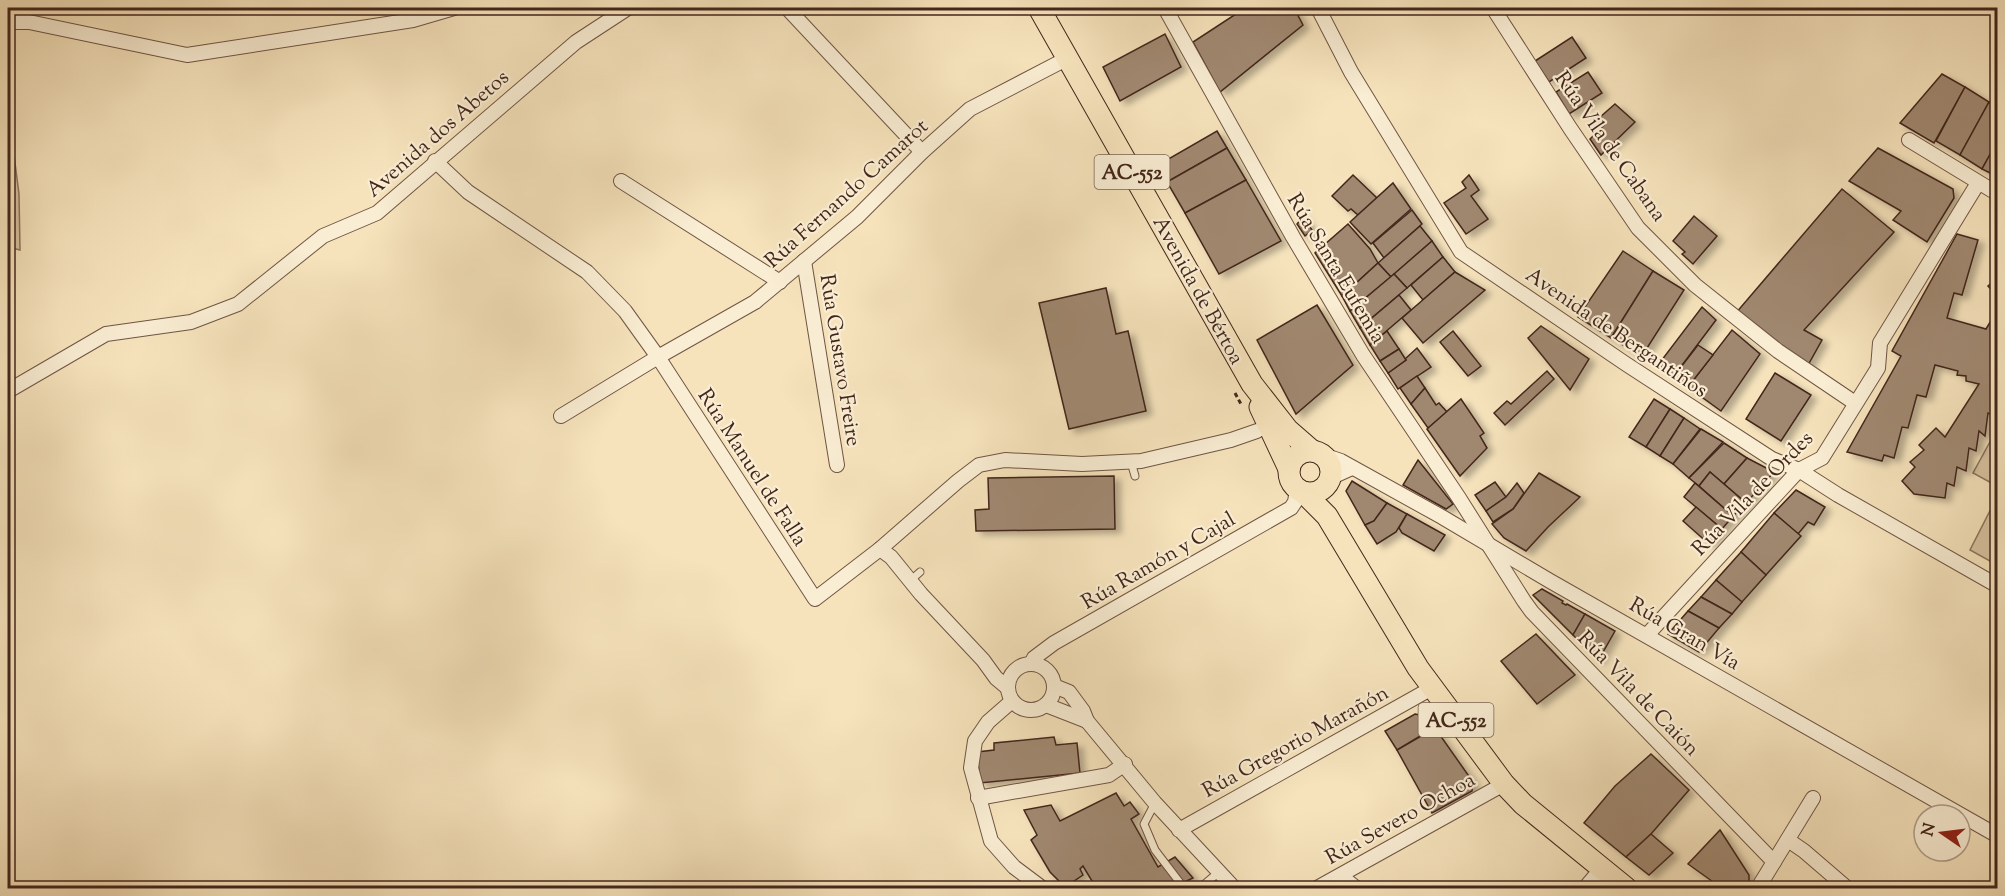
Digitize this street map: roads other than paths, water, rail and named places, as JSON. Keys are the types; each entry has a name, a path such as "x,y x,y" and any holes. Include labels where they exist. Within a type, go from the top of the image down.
{"main road":[{"name":"Avenida de Bértoa","path":"1039,8 1255,394 1289,469"},
{"name":"Avenida de Bértoa","path":"1255,394 1288,430 1317,453"},
{"path":"1289,469 1294,457 1305,451 1317,453 1330,465 1327,516"},
{"name":"AC-552","path":"1289,469 1289,476 1300,490 1327,516 1406,650 1504,784 1523,804 1626,888"},
{"path":"1300,490 1318,492 1329,481"}],"street":[{"path":"8,22 29,22 187,55 412,20 454,8"},
{"name":"Avenida dos Abetos","path":"8,391 106,334 191,322 238,304 323,236 376,213 576,42 628,8"},
{"path":"787,8 922,152"},
{"name":"Rúa Santa Eufemia","path":"1165,8 1293,237 1352,335 1459,498 1485,542"},
{"name":"Avenida de Bergantiños","path":"1317,8 1351,72 1461,252 1626,364 1772,459 1799,470 1838,495 1998,586"},
{"name":"Rúa Vila de Cabana","path":"1493,8 1638,228 1695,285 1778,351 1855,403"},
{"name":"Rúa Fernando Camarot","path":"561,416 755,302 857,217 922,152 970,109 1068,58"},
{"path":"1909,140 1998,194"},
{"name":"Rúa Manuel de Falla","path":"435,161 468,192 587,272 625,311 658,357 815,599 880,549"},
{"path":"621,181 780,282"},
{"name":"Rúa Vila de Ordes","path":"1647,635 1799,470 1822,458 1878,368 1880,343 1978,183"},
{"name":"Rúa Gustavo Freire","path":"804,261 837,465"},
{"path":"1255,394 1257,431 1278,447"},
{"path":"1042,888 1014,867 991,841 971,768 975,741 1010,694 1009,680 1016,669 1031,663 1045,668 1053,679 1053,693 1046,705 1032,710 1017,706 1010,694 916,576 880,549 979,465 1005,460 1133,469 1257,431"},
{"name":"Rúa Gran Vía","path":"1317,453 1352,468 1485,542 1998,836"},
{"path":"1329,481 1352,468"},
{"name":"Rúa Ramón y Cajal","path":"1031,663 1034,658 1054,643 1291,508 1300,490"},
{"name":"Rúa Vila de Caión","path":"1485,542 1532,612 1774,862"},
{"path":"983,660 1005,669 1016,669"},
{"path":"1054,686 1069,692 1083,711 1087,721 1125,764 1155,803 1234,888"},
{"name":"Rúa Gregorio Marañón","path":"1179,830 1432,688"},
{"path":"1046,705 1087,721"},
{"path":"978,798 1109,776 1125,764"},
{"name":"Rúa Severo Ochoa","path":"1317,888 1504,784"},
{"path":"1758,888 1813,798"},
{"path":"1788,840 1847,888"},
{"path":"1585,888 1602,868"},
{"path":"1341,876 1356,888"}],"lane":[{"path":"1155,803 1144,824 1155,850 1184,888 1200,888 1219,872"}]}
